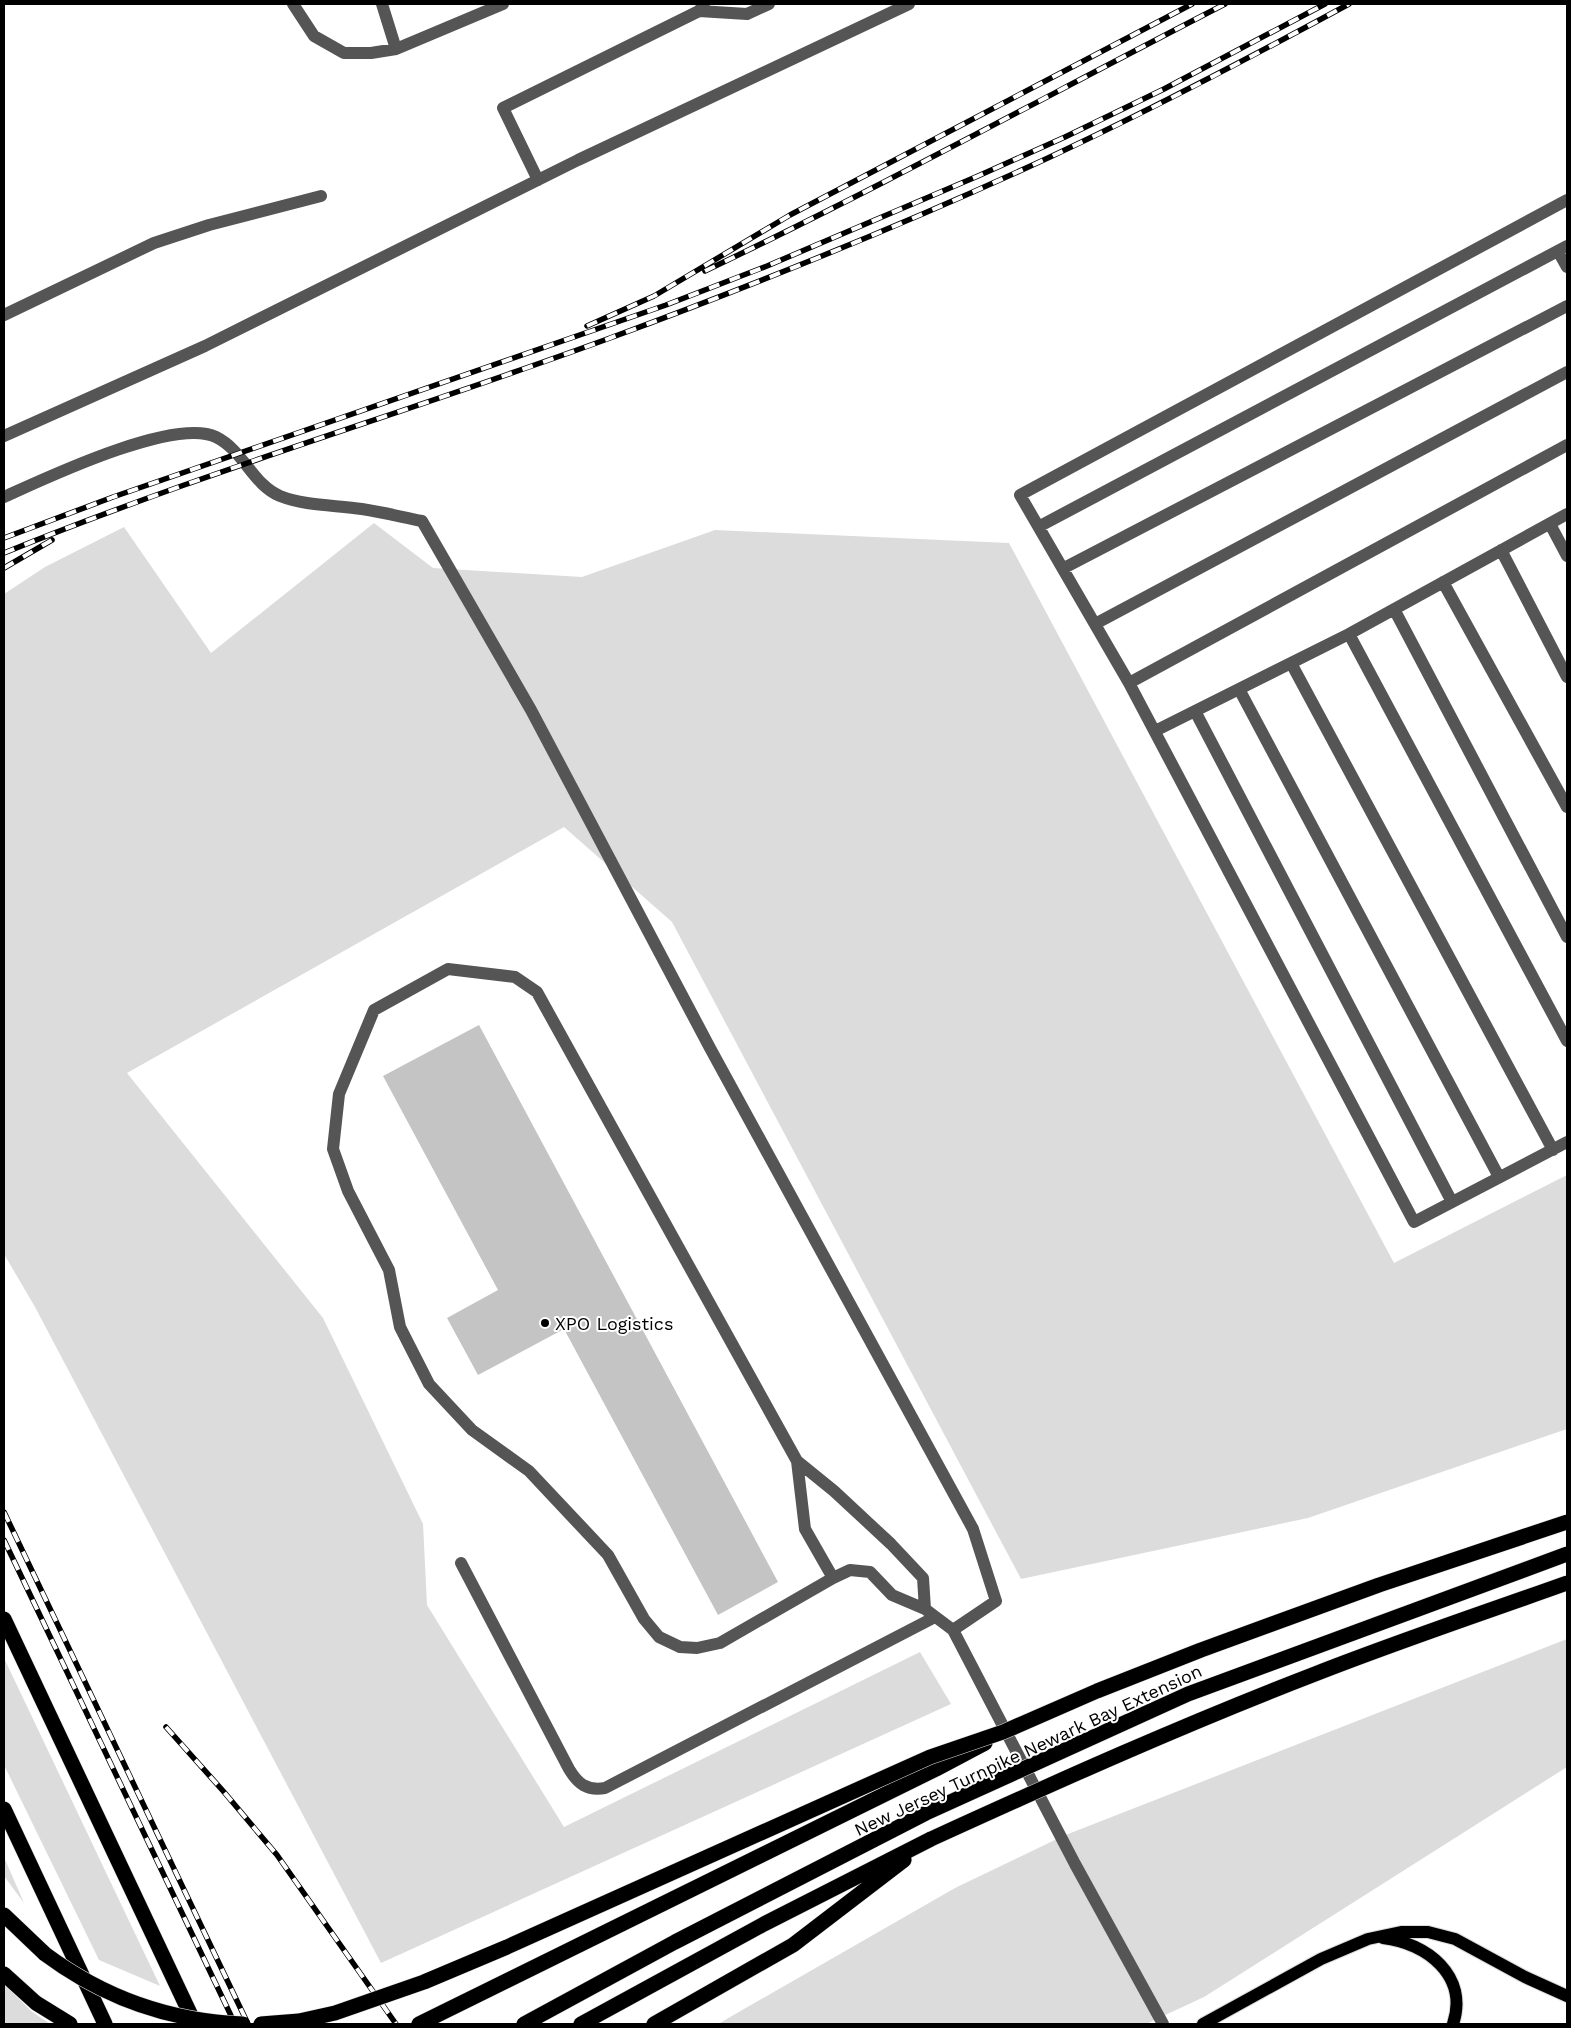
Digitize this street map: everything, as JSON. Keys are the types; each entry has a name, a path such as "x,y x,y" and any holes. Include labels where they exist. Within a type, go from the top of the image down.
{"highway":[{"path":"261,2024 299,2020 335,2013 424,1982 507,1947 930,1757 1003,1732 1187,1655 1379,1585 1567,1522"},
{"name":"New Jersey Turnpike Newark Bay Extension","path":"524,2024 675,1942 926,1814 1188,1694 1567,1554"},
{"path":"581,2024 764,1924 931,1840 1141,1744 1315,1674 1567,1583"},
{"path":"4,1618 195,2024"},
{"path":"419,2024 936,1769 1003,1732"},
{"path":"4,1809 105,2024"},
{"path":"654,2024 793,1945 931,1840"},
{"path":"4,1915 45,1954 75,1975 128,2002 189,2019 243,2024"},
{"path":"4,1974 36,2003 70,2024"}],"main road":[{"path":"1203,2024 1321,1959 1368,1939 1401,1932 1428,1932 1455,1939 1525,1977 1567,1996"},
{"path":"1368,1939 1394,1940 1412,1945 1441,1965 1451,1980 1456,1995 1457,2012 1453,2024"}],"lane":[{"path":"293,4 314,36 344,53 371,53 396,49 503,4"},
{"path":"382,4 396,49"},
{"path":"538,180 503,108 702,7 748,14 769,4"},
{"path":"4,436 205,346 538,180 909,4"},
{"path":"4,315 154,243 209,225 321,196"},
{"path":"1567,200 1020,495 1040,526 1129,682 1414,1222 1567,1142"},
{"path":"1040,526 1563,248 1567,267"},
{"path":"1064,568 1567,306"},
{"path":"1096,624 1567,372"},
{"path":"4,497 86,460 130,446 178,435 204,433 227,444 238,453 265,488 279,496 294,501 364,509 422,521 531,710 710,1048 973,1529 996,1601 953,1630"},
{"path":"1129,682 1567,445"},
{"path":"1155,731 1349,634 1567,514"},
{"path":"1550,524 1567,556"},
{"path":"1502,550 1567,677"},
{"path":"1444,582 1567,807"},
{"path":"1394,610 1567,937"},
{"path":"1349,634 1567,1041"},
{"path":"1291,663 1553,1150"},
{"path":"1239,689 1500,1178"},
{"path":"1195,711 1452,1202"},
{"path":"833,1578 805,1529 797,1462 537,992 515,977 448,969 374,1010 339,1094 334,1148 348,1191 390,1270 400,1327 429,1384 472,1430 529,1471 608,1555 644,1619 659,1637 680,1647 697,1648 720,1643 850,1570 870,1572 892,1595 930,1613 953,1630 1075,1864 1163,2024"},
{"path":"797,1462 834,1491 891,1544 923,1578 930,1613"},
{"path":"461,1563 569,1769 575,1779 584,1786 595,1790 605,1788 930,1613"}],"shaded area":[{"path":"374,523 433,568 582,577 715,530 1009,543 1394,1263 1567,1175 1567,1429 1308,1518 1021,1579 672,922 564,827 127,1073 323,1318 423,1524 427,1605 564,1827 920,1652 951,1704 381,1963 35,1307 4,1254 4,594 45,567 124,527 211,653"},
{"path":"1567,1639 1567,1767 1204,1997 1146,2024 718,2024 955,1888 1063,1836"},
{"path":"4,1658 160,1986 99,1960 4,1765"},
{"path":"4,1857 24,1903 4,1876"},
{"path":"4,1984 31,2011 50,2024 5,2024"}],"building":[{"name":"XPO Logistics","path":"479,1025 778,1582 718,1615 564,1329 478,1375 447,1318 498,1290 383,1076"}],"railway":[{"path":"587,326 654,296 790,215 1192,4"},
{"path":"705,271 901,173 1225,4"},
{"path":"4,538 113,497 666,305 767,266 1065,137 1164,89 1325,4"},
{"path":"4,553 230,469 610,338 832,252 996,182 1126,121 1349,4"},
{"path":"4,568 52,540"},
{"path":"4,1512 248,2024"},
{"path":"4,1540 235,2024"},
{"path":"166,1727 277,1855 396,2024"}],"place":[{"name":"XPO Logistics","path":"545,1323"}]}
